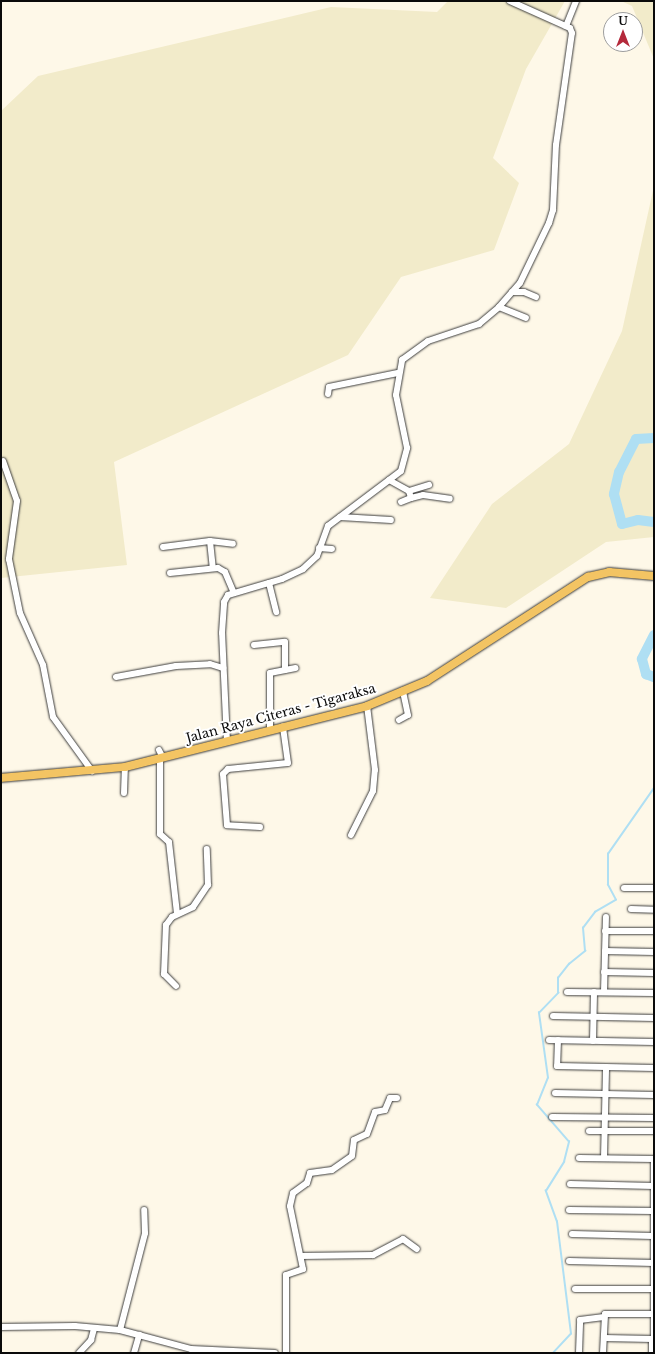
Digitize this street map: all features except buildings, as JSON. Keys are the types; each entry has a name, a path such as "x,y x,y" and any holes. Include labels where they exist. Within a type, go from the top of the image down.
{"main road":[{"name":"Jalan Raya Citeras - Tigaraksa","path":"1,778 125,767 227,742 270,729 367,706 427,681 588,577 609,572 654,576"}],"street":[{"path":"227,742 223,668 224,602 233,591 269,583 302,569 313,560 328,526 401,471 407,456 397,406 398,373 402,360 414,350 448,332 479,324 499,307 512,292 553,210 556,145 573,37 571,29 566,26 510,1"},
{"path":"566,26 576,1"},
{"path":"512,292 524,292 536,297"},
{"path":"499,307 526,318"},
{"path":"328,394 329,386 398,373"},
{"path":"3,461 17,501 9,559 20,613 43,664 53,717 92,771"},
{"path":"389,480 409,491 411,498"},
{"path":"409,491 429,485"},
{"path":"401,502 423,495 450,499"},
{"path":"340,517 391,520"},
{"path":"210,541 213,568"},
{"path":"162,547 210,541 233,544"},
{"path":"319,548 332,549"},
{"path":"170,573 213,568 224,572 233,591"},
{"path":"269,583 276,612"},
{"path":"254,645 285,642 285,670"},
{"path":"116,677 176,666 210,664 223,668"},
{"path":"270,729 270,673 296,668"},
{"path":"399,720 408,715 403,691"},
{"path":"351,835 373,791 374,770 367,706"},
{"path":"260,827 227,825 223,774 228,769 288,764 283,726"},
{"path":"159,750 162,758 160,834 170,842 177,913"},
{"path":"124,793 125,767"},
{"path":"176,986 164,974 166,925 177,913 193,907 208,885 207,849"},
{"path":"624,888 654,888"},
{"path":"631,909 654,910"},
{"path":"604,992 606,917"},
{"path":"605,931 654,931"},
{"path":"605,951 654,952"},
{"path":"604,972 654,972"},
{"path":"567,992 654,993"},
{"path":"592,1041 594,992"},
{"path":"553,1016 654,1018"},
{"path":"549,1040 654,1042"},
{"path":"558,1040 557,1066 654,1068"},
{"path":"604,1158 606,1067"},
{"path":"555,1093 654,1095"},
{"path":"286,1353 286,1275 303,1271 290,1206 293,1193 307,1183 310,1173 332,1170 352,1156 354,1140 366,1136 375,1112 386,1110 390,1098 398,1098"},
{"path":"552,1117 654,1118"},
{"path":"589,1130 654,1132"},
{"path":"579,1158 654,1160 652,1353"},
{"path":"570,1184 654,1186"},
{"path":"120,1330 145,1234 144,1210"},
{"path":"569,1210 653,1210"},
{"path":"572,1234 653,1236"},
{"path":"301,1256 373,1255 402,1239 417,1249"},
{"path":"569,1261 654,1263"},
{"path":"576,1289 653,1289"},
{"path":"603,1353 604,1318 607,1314 652,1314"},
{"path":"580,1353 581,1318 604,1318"},
{"path":"1,1327 59,1324 94,1329 120,1330 191,1349 275,1353"},
{"path":"79,1353 91,1340 94,1329"},
{"path":"134,1353 139,1335"},
{"path":"604,1338 652,1341"}],"shaded area":[{"path":"448,1 565,1 526,69 493,158 519,183 494,250 401,277 348,355 114,462 127,565 1,578 1,111 38,76 331,7 437,12"},
{"path":"621,1 654,1 654,59 643,32 643,12 634,12 632,6"},
{"path":"654,186 654,537 606,542 506,608 430,598 492,504 569,444 622,331"}],"waterway":[{"path":"654,438 636,439 619,472 614,494 622,524 638,520 654,522"},
{"path":"654,635 642,659 646,674 654,677"},
{"path":"553,1353 571,1334 557,1222 546,1191 564,1162 569,1142 537,1105 548,1078 539,1013 558,993 558,978 569,964 585,951 583,928 595,912 616,900 608,885 608,854 654,788"}]}
